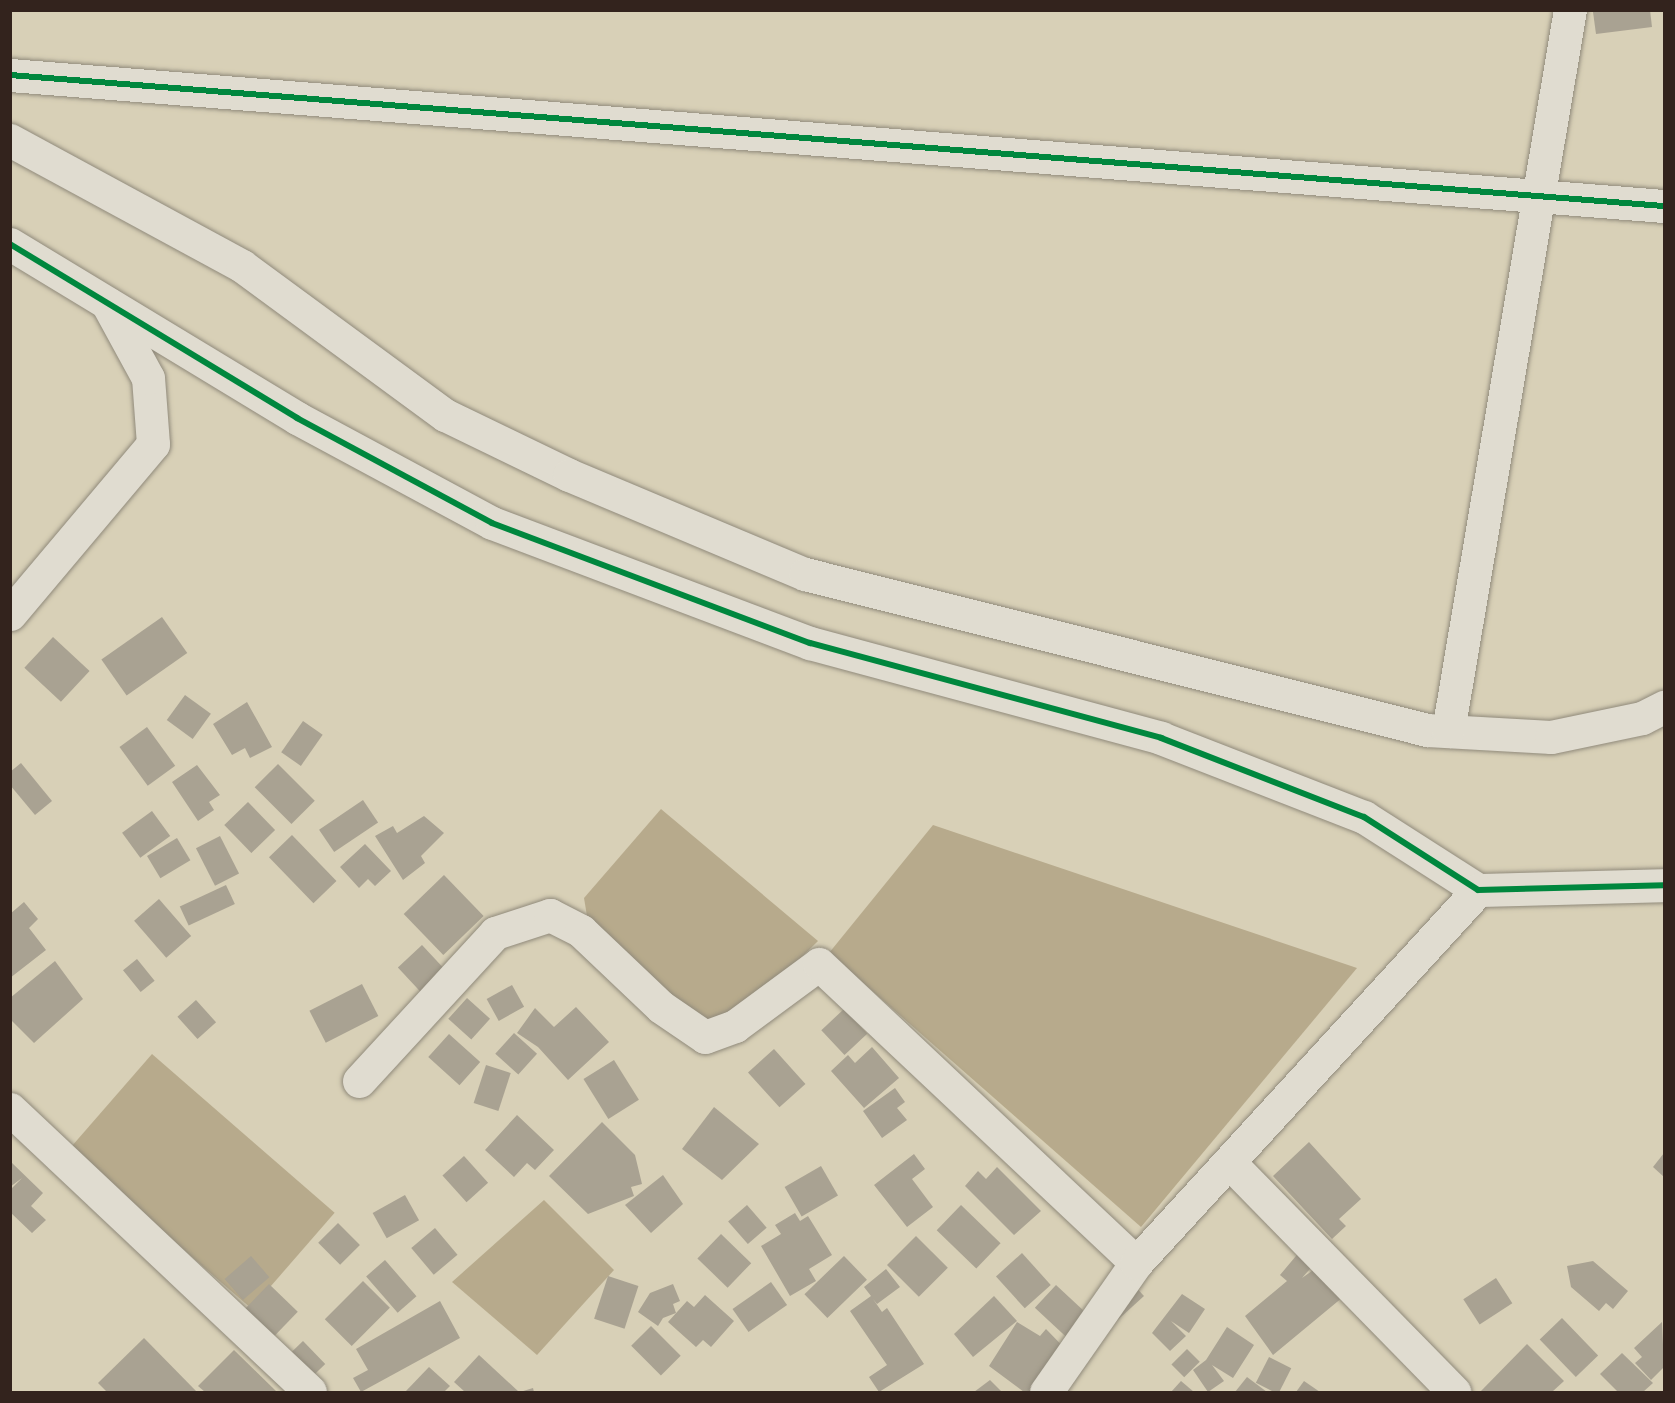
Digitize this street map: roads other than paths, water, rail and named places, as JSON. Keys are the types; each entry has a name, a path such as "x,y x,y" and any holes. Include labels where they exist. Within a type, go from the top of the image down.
{"street":[{"path":"1448,731 1570,10"},
{"path":"10,75 1665,206"},
{"path":"10,140 242,266 445,415 569,475 806,574 1427,730 1551,737 1642,718 1665,707"},
{"path":"10,244 297,418 492,523 810,643 1161,738 1364,817 1478,890 1665,885"},
{"path":"10,614 153,444 148,378 107,303"},
{"path":"1046,1392 1136,1263 1478,890"},
{"path":"359,1081 495,933 550,915 580,931 660,1007 705,1037 735,1026 819,964 1136,1263"},
{"path":"10,1109 310,1392"},
{"path":"1229,1162 1454,1392"}]}
